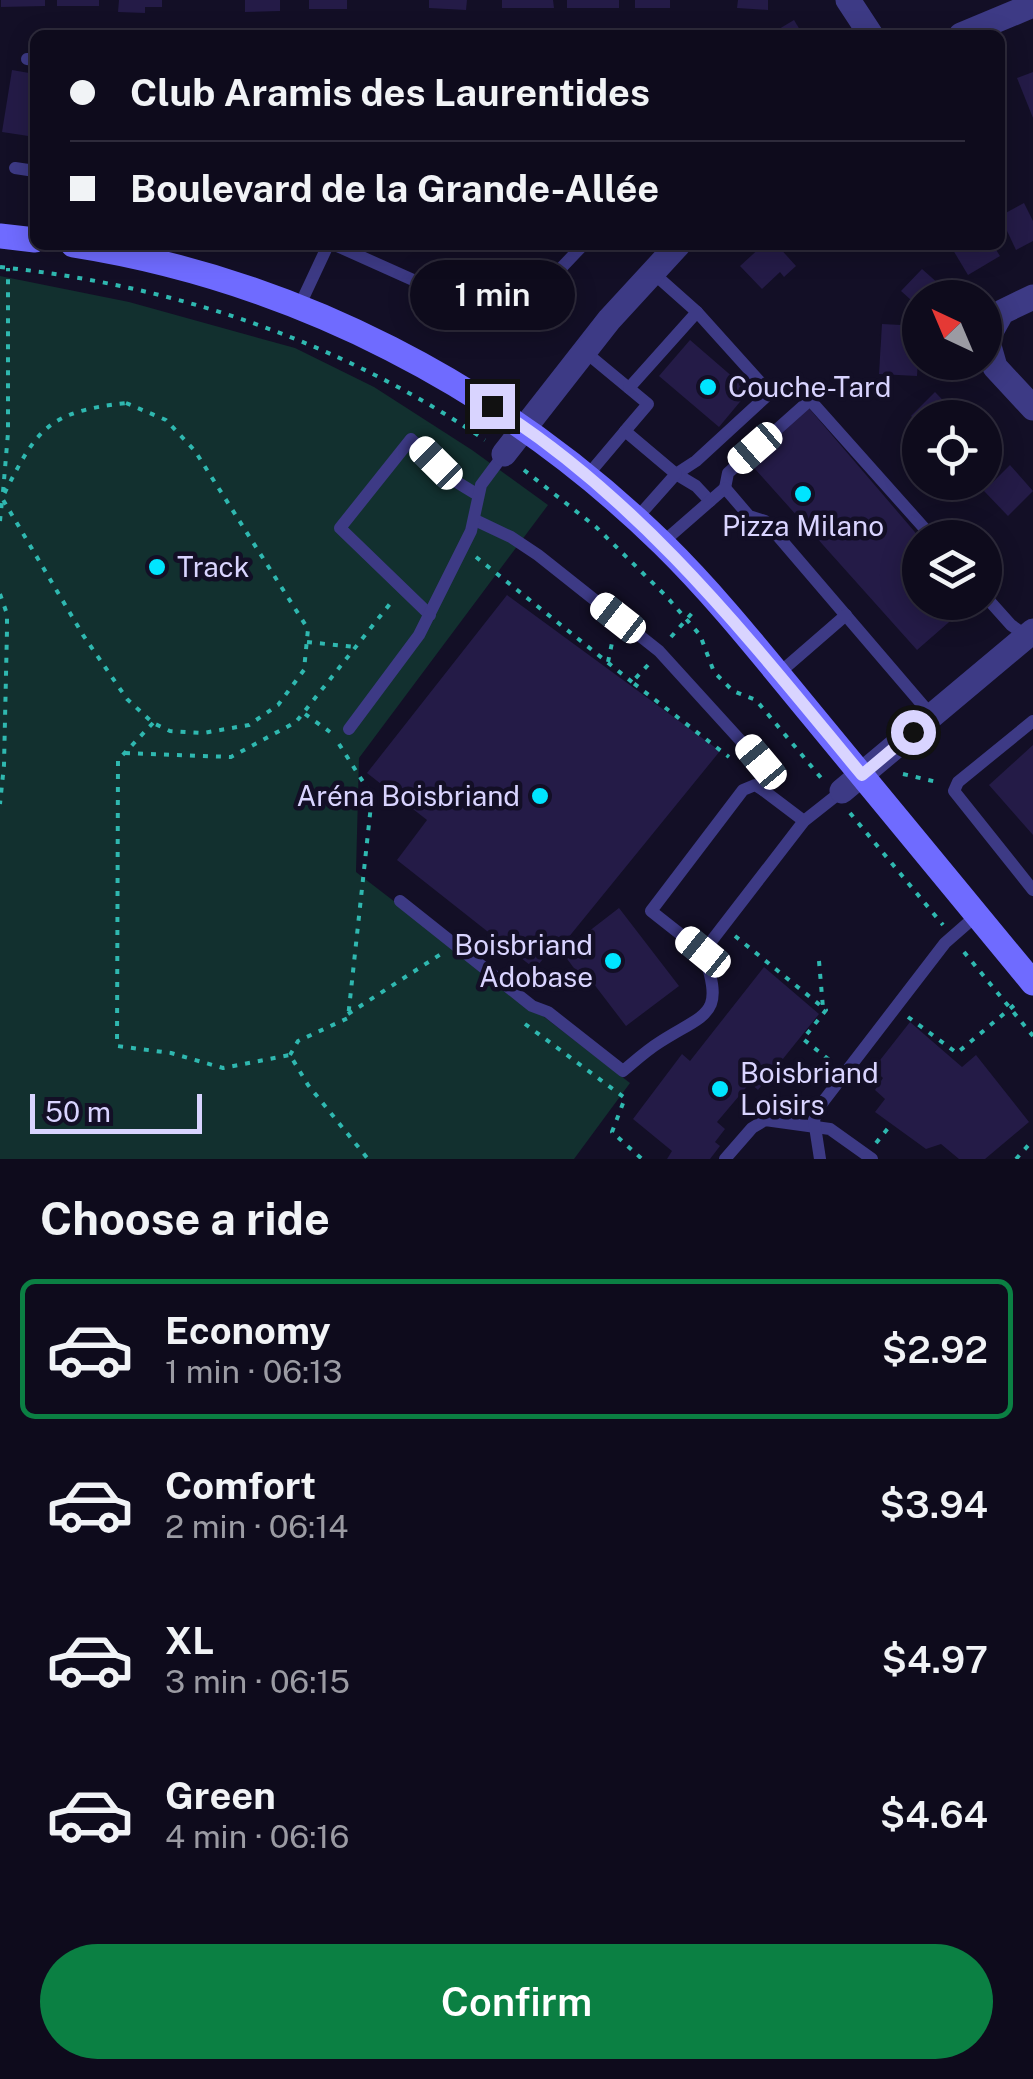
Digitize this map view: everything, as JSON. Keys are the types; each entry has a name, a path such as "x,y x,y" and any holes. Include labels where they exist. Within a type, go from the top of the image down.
{"street":[{"path":"848,0 868,30"},
{"path":"973,30 1033,5"},
{"path":"0,236 30,239"},
{"path":"503,454 584,351 673,250"},
{"path":"148,252 299,307 417,362 524,428 588,476 662,543 778,674 843,789 977,916 1025,993"},
{"path":"1033,297 1002,312 987,339 994,366 1033,408"},
{"path":"843,789 1031,636"}],"lane":[{"path":"15,168 30,170"},
{"path":"299,307 328,250"},
{"path":"342,250 509,324 578,250"},
{"path":"636,519 676,474 696,461 770,393 696,312 652,272"},
{"path":"629,388 696,312"},
{"path":"584,351 648,404 588,476"},
{"path":"662,543 725,488 728,473 810,400 917,520"},
{"path":"625,431 710,501"},
{"path":"430,615 340,528 411,439 455,481 478,495"},
{"path":"349,729 414,645 474,520 478,495 503,454"},
{"path":"725,488 749,516 765,521 932,716"},
{"path":"474,520 524,546 666,657 761,762 767,776 763,790"},
{"path":"778,674 846,615"},
{"path":"1002,615 1031,636"},
{"path":"1033,721 958,782 954,791 1033,890"},
{"path":"400,901 532,1006 548,1012 623,1071 663,1040 686,1030 708,1009 712,984 703,952 651,911 743,790 755,785 804,822"},
{"path":"703,952 804,822 843,789"},
{"path":"820,1159 818,1107 945,943 977,916"},
{"path":"725,1159 758,1122 839,1133 872,1159"}],"path":[{"path":"0,267 122,286 263,326 388,382 503,454 596,527 687,618 703,641 714,672 733,691 761,706 843,789 943,926"},
{"path":"0,521 8,433 8,268"},
{"path":"126,404 166,420 195,450 308,629 304,670 278,706 249,725 203,733 170,731 153,724 127,699 83,635 2,498 29,446 56,419 84,408 126,404"},
{"path":"490,568 738,764"},
{"path":"126,752 232,757 296,722 402,589"},
{"path":"0,594 6,614 0,804"},
{"path":"668,640 693,612"},
{"path":"608,662 618,618"},
{"path":"307,642 356,648"},
{"path":"632,682 648,664"},
{"path":"761,706 768,701"},
{"path":"153,724 118,760 117,1046 171,1053 223,1068 290,1054 298,1041 348,1018 372,796 330,732 305,714"},
{"path":"903,774 939,782"},
{"path":"751,948 823,1008"},
{"path":"960,948 1032,1033"},
{"path":"348,1014 440,954"},
{"path":"820,961 826,1010 803,1038 836,1065"},
{"path":"907,1015 956,1054 1025,993"},
{"path":"516,1016 625,1098 612,1132 642,1159"},
{"path":"290,1054 308,1085 368,1159"},
{"path":"1016,1159 1033,1140"}],"green space":[{"path":"0,276 129,302 295,348 374,387 548,505 359,758 356,872 630,1083 574,1159 0,1159"}],"building":[{"path":"1,0 45,0 45,6 1,7"},
{"path":"57,0 99,0 99,6 57,6"},
{"path":"119,0 162,0 162,7 145,7 145,13 118,12"},
{"path":"245,0 280,0 280,11 245,12"},
{"path":"309,0 347,0 347,9 309,9"},
{"path":"429,0 467,0 466,10 429,8"},
{"path":"502,0 553,0 554,8 502,8"},
{"path":"567,0 619,0 619,8 567,8"},
{"path":"635,0 670,0 670,8 635,8"},
{"path":"738,0 768,0 768,10 737,8"},
{"path":"794,20 800,30 777,30"},
{"path":"12,70 30,73 30,136 2,132"},
{"path":"1033,72 1033,118 1017,78"},
{"path":"1024,203 1033,221 1033,241 1016,250 1005,227 1005,213"},
{"path":"758,250 782,250 796,266 784,277 780,272 762,289 740,266"},
{"path":"953,250 996,250 1000,256 968,275"},
{"path":"922,269 934,280 912,280"},
{"path":"882,324 902,325 902,375 879,374"},
{"path":"690,340 749,391 719,427 659,376"},
{"path":"935,392 943,400 927,400"},
{"path":"808,407 905,520 902,620 951,620 917,650 747,460"},
{"path":"1010,465 1033,491 1008,516 993,500 1002,500 1002,473"},
{"name":"Aréna Boisbriand","path":"507,595 720,751 559,949 554,945 535,969 397,860 427,820 367,773"},
{"path":"1033,745 1033,835 989,785"},
{"name":"Boisbriand Adobase","path":"619,908 679,986 626,1026 587,975 582,979 562,952"},
{"path":"764,967 819,1014 758,1090 750,1083 717,1122 725,1129 715,1142 720,1146 710,1159 667,1159 672,1151 633,1119 682,1054 690,1061"},
{"path":"910,1022 962,1067 976,1055 1029,1122 985,1159 959,1159 941,1144 926,1149 875,1112 885,1099 875,1090 883,1078 873,1069"}],"place":[{"name":"Couche-Tard","path":"708,387"},
{"name":"Pizza Milano","path":"803,494"},
{"name":"Track","path":"157,567"},
{"name":"Aréna Boisbriand","path":"540,796"},
{"name":"Boisbriand Adobase","path":"613,961"},
{"name":"Boisbriand Loisirs","path":"720,1089"}],"route":[{"path":"492,406 567,459 662,543 862,775 913,732"}]}
